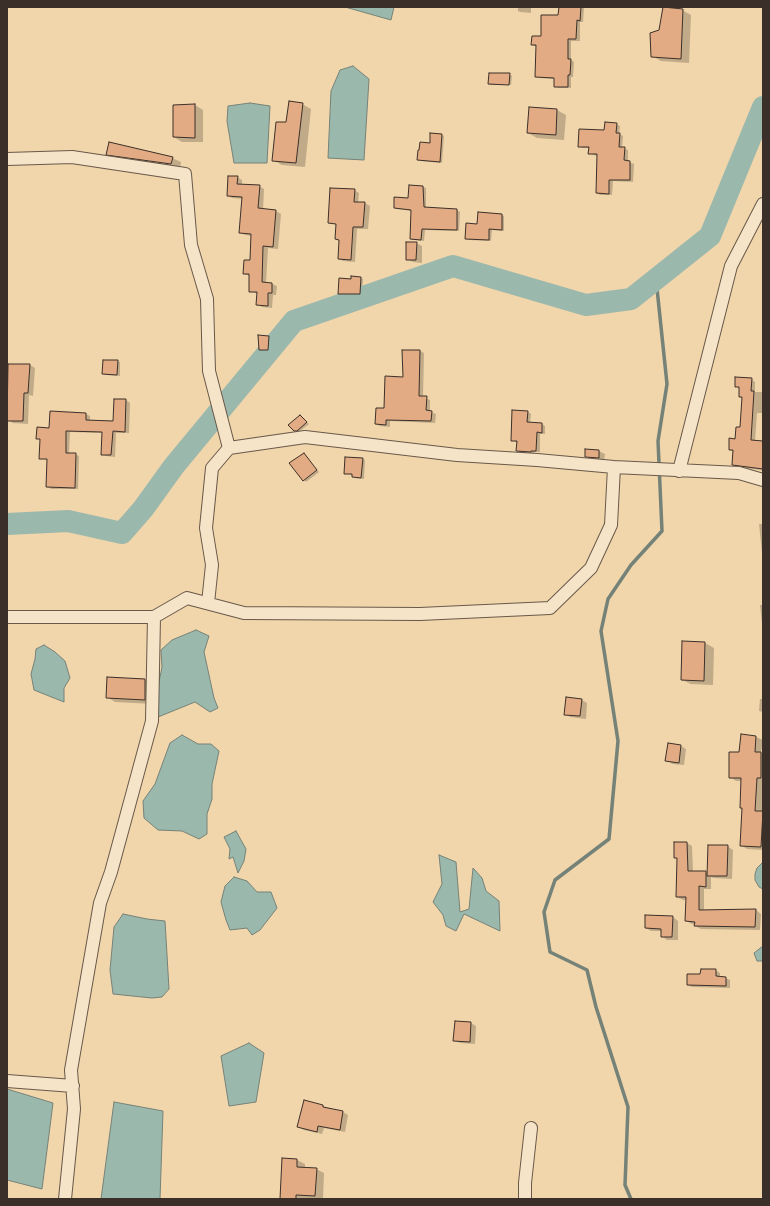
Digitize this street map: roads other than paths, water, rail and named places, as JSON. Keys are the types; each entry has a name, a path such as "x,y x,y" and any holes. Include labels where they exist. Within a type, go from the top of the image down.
{"street":[{"path":"7,159 72,157 185,174 191,244 207,299 209,371 229,448"},
{"path":"679,470 730,266 763,204"},
{"path":"208,603 212,565 206,528 212,468 229,448 305,436 457,455 537,460 614,468 738,473 763,480"},
{"path":"7,617 154,617 187,598 244,613 420,614 550,608 592,568 611,525 614,468"},
{"path":"65,1199 74,1109 71,1070 100,903 113,865 152,721 154,617"},
{"path":"7,1081 72,1086"},
{"path":"526,1199 525,1183 531,1128"}],"waterway":[{"path":"7,524 68,521 122,533 143,509 174,466 294,321 453,266 586,305 631,299 710,236 763,107"},
{"path":"631,1199 625,1185 628,1107 596,1007 587,970 550,952 544,912 555,880 609,839 618,741 601,631 608,599 631,565 662,531 658,441 667,384 656,279"}]}
